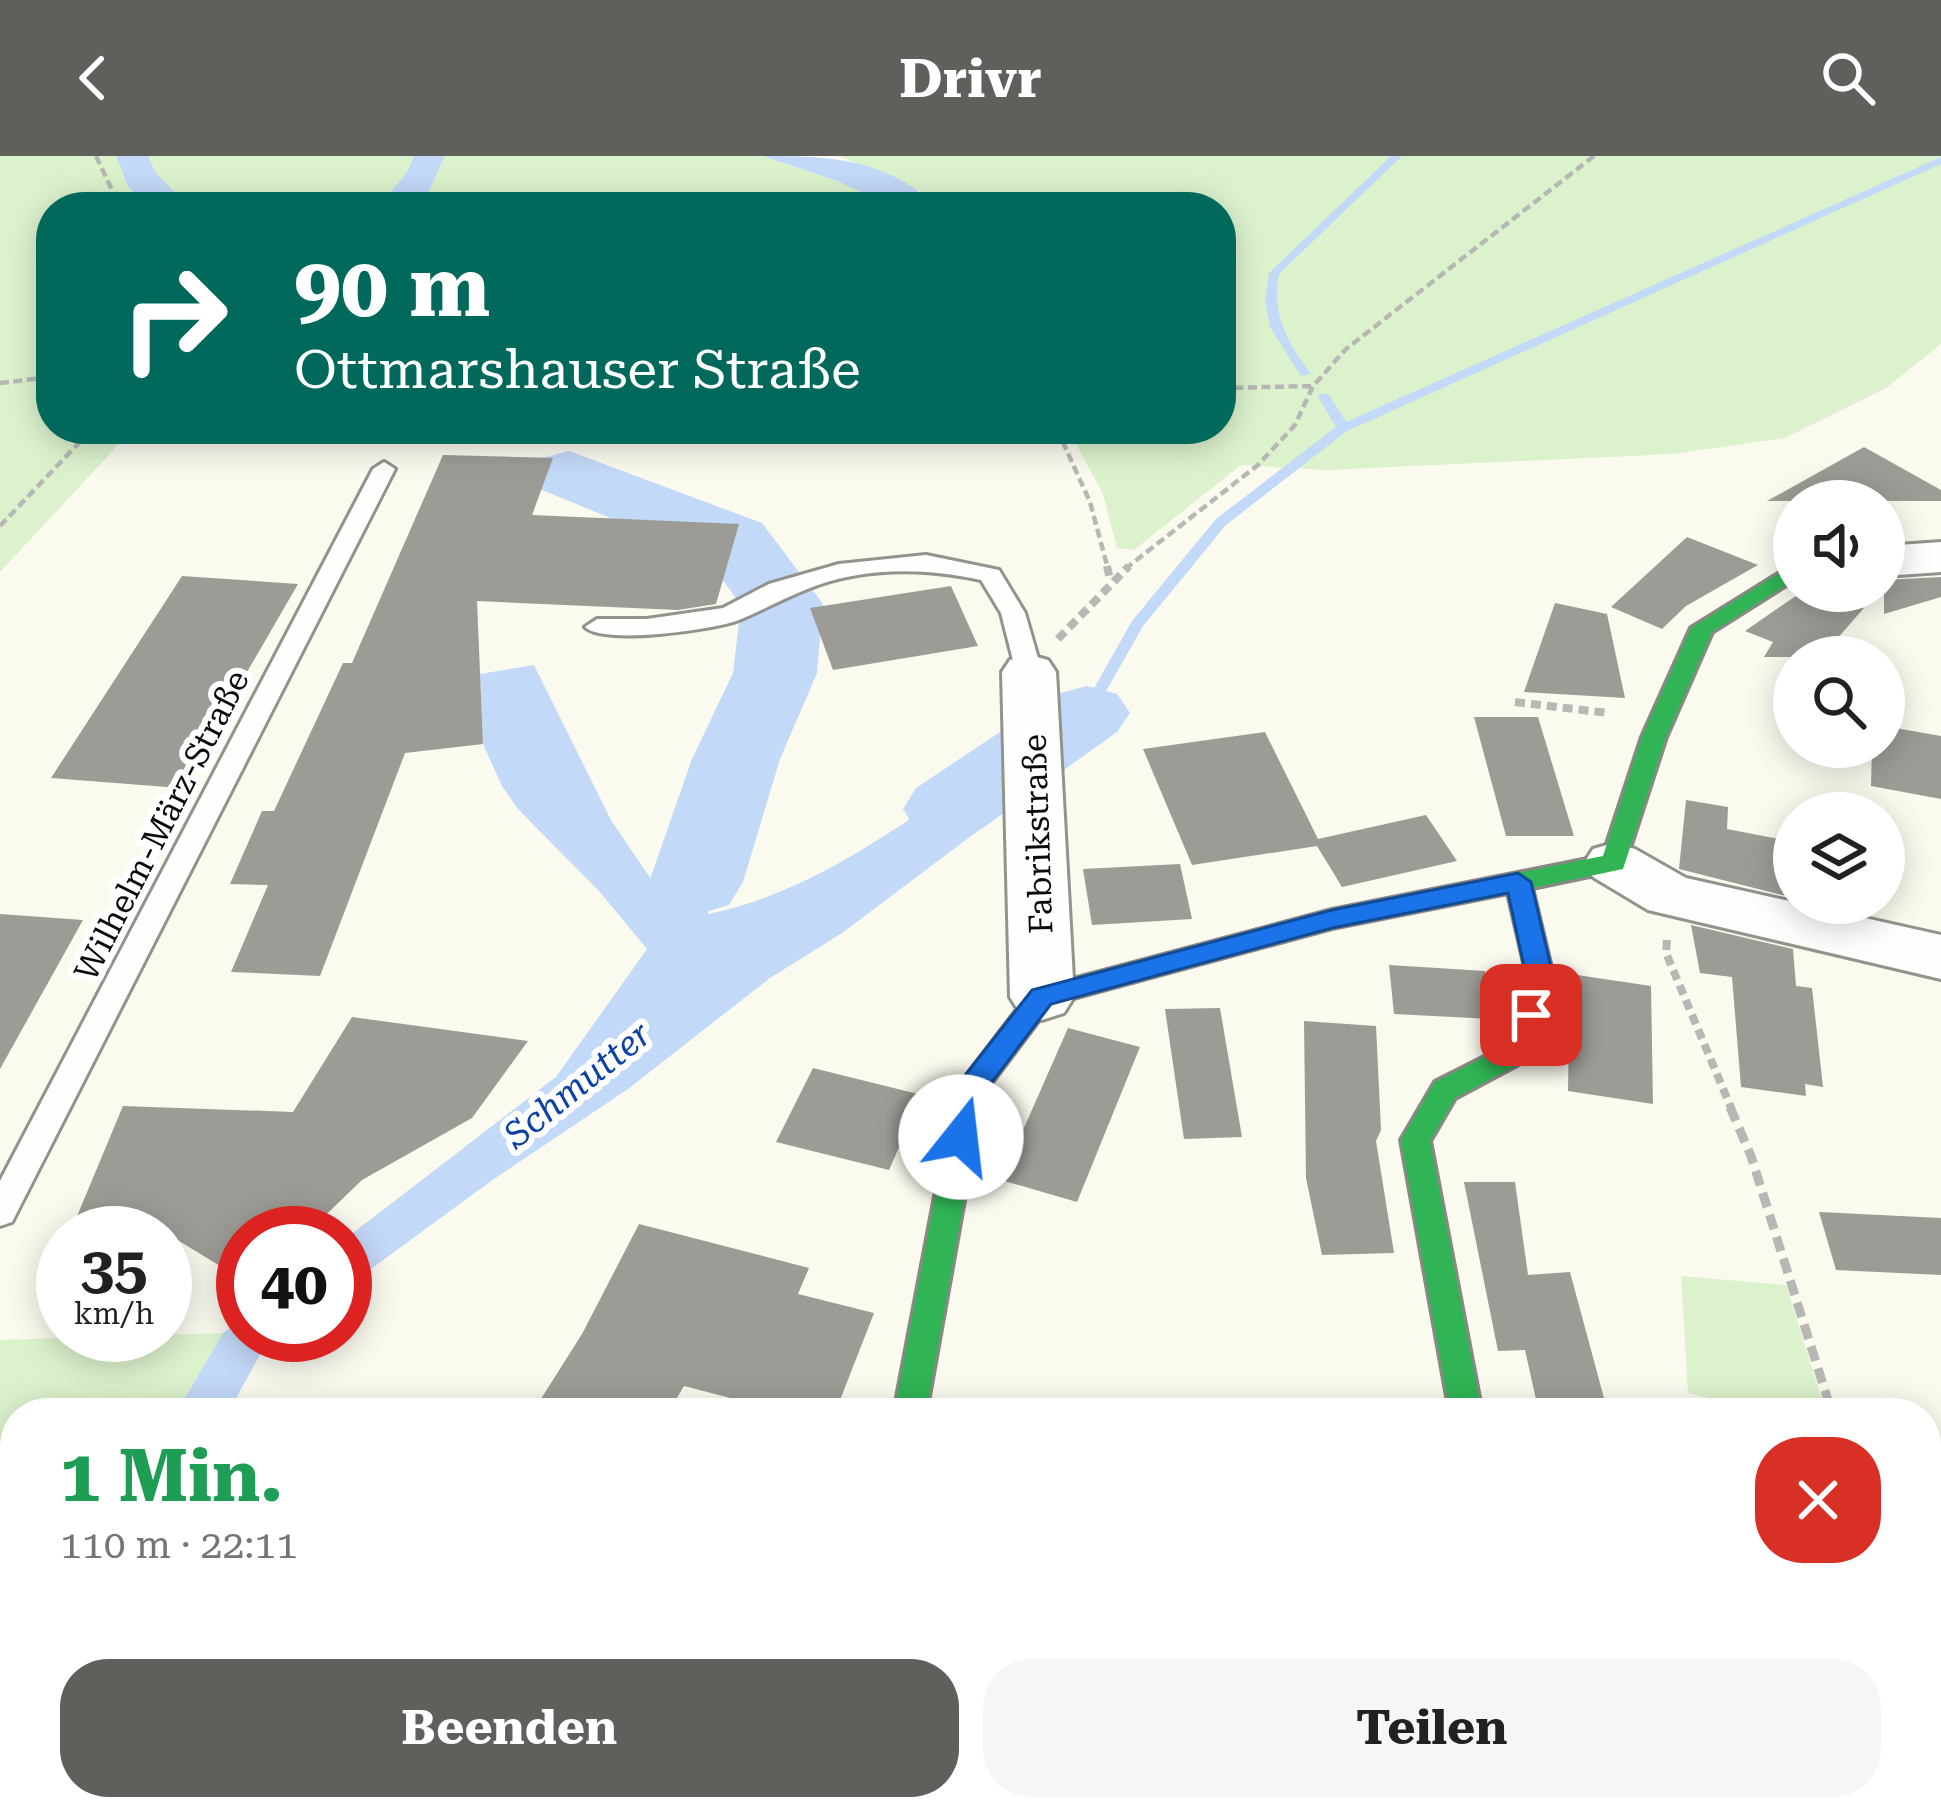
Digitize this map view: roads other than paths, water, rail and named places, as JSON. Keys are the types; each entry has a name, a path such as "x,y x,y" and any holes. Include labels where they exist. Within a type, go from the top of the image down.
{"street":[{"path":"1905,560 1941,557"},
{"path":"1614,863 1663,718 1702,628 1773,584"},
{"name":"Fabrikstraße","path":"1031,692 1042,997"},
{"path":"913,1398 969,1091 1042,997 1332,919 1614,863 1670,895 1941,957"},
{"path":"1463,1398 1414,1140 1444,1090 1522,1050 1541,980 1518,882"}],"lane":[{"name":"Wilhelm-März-Straße","path":"0,1213 384,469"},
{"path":"597,627 647,627 730,615 778,589 848,569 926,562 990,575 1013,614 1031,692"}],"water":[{"path":"116,156 148,156 156,173 174,192 133,192"},
{"path":"414,156 445,156 428,192 391,192"},
{"path":"763,156 856,163 919,192 861,192"},
{"name":"Schmutter","path":"534,665 611,820 669,906 725,752 751,755 706,891 708,914 789,888 828,869 902,825 1008,751 1011,806 842,933 770,978 628,1089 372,1268 372,1218 556,1077 647,949 502,786 483,744 480,674"},
{"path":"216,1345 216,1362 256,1362 236,1398 185,1398"}],"waterway":[{"path":"1305,374 1281,339 1272,315 1274,273 1397,156"},
{"path":"1343,428 1941,160"},
{"path":"1324,397 1343,428"},
{"path":"1087,713 1137,624 1221,522 1343,428"},
{"path":"569,474 734,540 782,604 775,673 736,759 696,882"},
{"path":"948,809 1087,713"}]}
